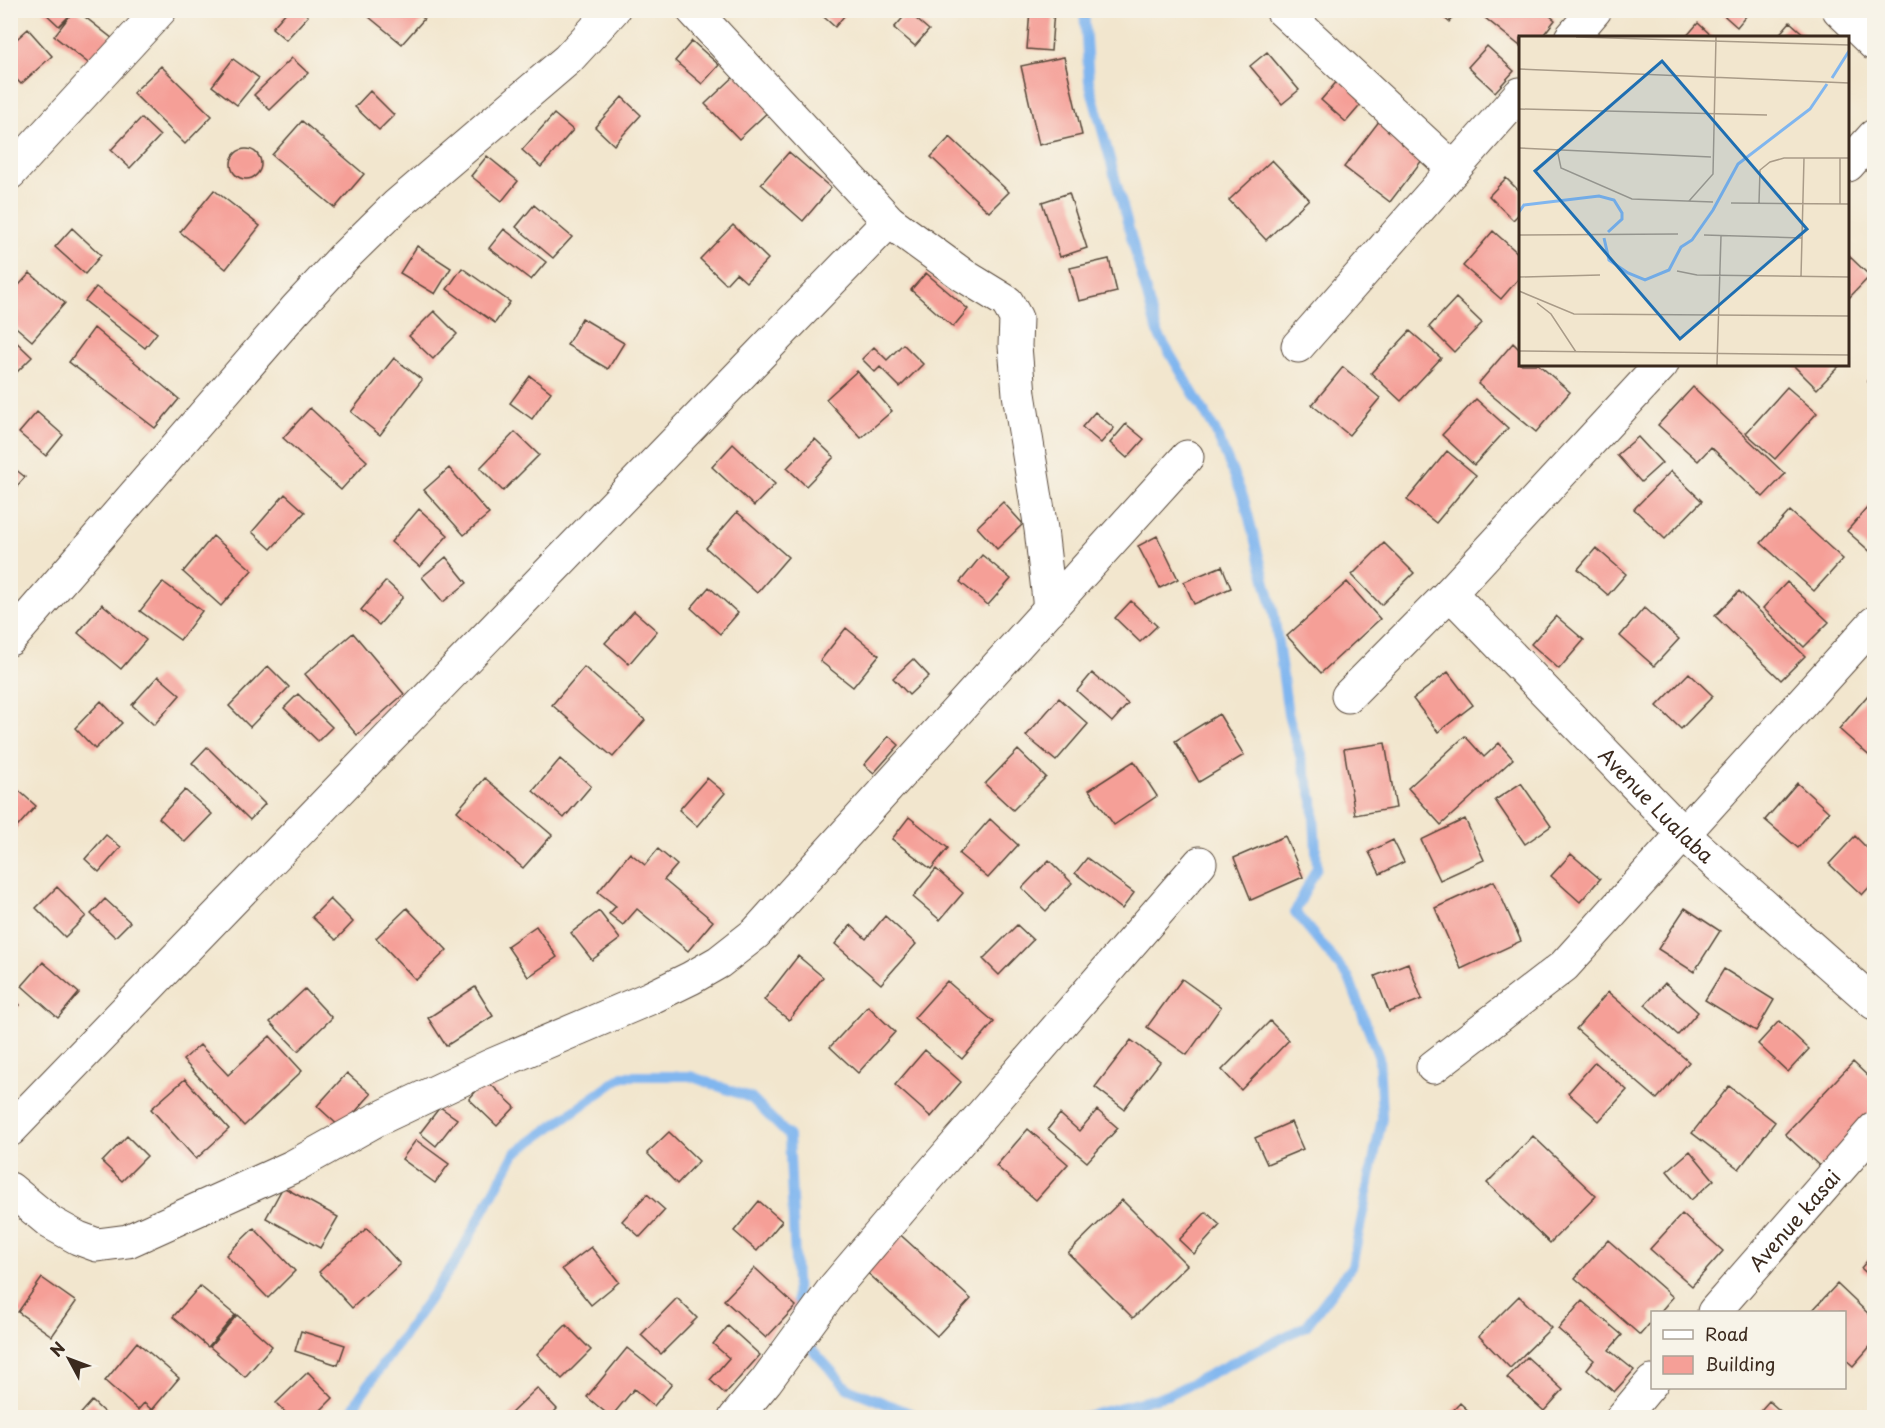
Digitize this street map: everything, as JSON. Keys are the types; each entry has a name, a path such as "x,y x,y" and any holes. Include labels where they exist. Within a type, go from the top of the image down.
{"street":[{"path":"10,173 160,10"},
{"path":"10,639 344,257 397,205 568,59 613,10"},
{"path":"693,10 889,221 955,269 1007,302 1016,318 1015,346 1019,394 1041,530 1050,609"},
{"path":"1282,10 1454,169"},
{"path":"1573,36 1595,10"},
{"path":"1839,10 1875,44"},
{"path":"1298,346 1519,96"},
{"path":"1849,164 1875,136"},
{"path":"10,1130 889,221"},
{"path":"1348,696 1450,593 1660,366"},
{"path":"10,1189 51,1223 78,1238 97,1245 128,1241 294,1166 376,1120 490,1066 650,998 719,962 756,933 1187,457"},
{"name":"Avenue Lualaba","path":"1450,593 1684,835 1875,1003"},
{"path":"1433,1067 1564,966 1875,623"},
{"path":"735,1418 766,1381 834,1288 1200,863"},
{"name":"Avenue kasai","path":"1715,1311 1875,1129"},
{"path":"1622,1418 1651,1384"}],"building":[{"path":"42,10 76,10 113,39 92,66 54,36 72,13 59,26"},
{"path":"288,10 301,10 308,16 286,40 272,28"},
{"path":"375,10 414,10 424,19 402,44 369,17"},
{"path":"816,10 849,10 835,27"},
{"path":"1030,10 1054,10 1051,51 1027,49"},
{"path":"1435,10 1459,10 1449,22"},
{"path":"1489,10 1543,10 1555,20 1543,36 1519,36 1519,45 1484,17"},
{"path":"1718,10 1751,10 1737,27"},
{"path":"908,12 929,30 915,46 894,28"},
{"path":"1790,22 1806,36 1778,36"},
{"path":"1698,23 1712,36 1687,36"},
{"path":"28,29 52,56 21,84 10,73 10,45"},
{"path":"692,41 719,65 702,84 675,61"},
{"path":"1487,46 1514,71 1495,92 1468,67"},
{"path":"1267,52 1299,90 1282,104 1250,66"},
{"path":"1064,57 1082,135 1039,145 1021,66"},
{"path":"292,58 308,73 270,110 254,95"},
{"path":"233,59 259,78 237,105 212,86"},
{"path":"161,66 212,116 185,144 133,93"},
{"path":"1345,72 1370,94 1346,122 1321,100"},
{"path":"738,73 771,109 739,139 705,104"},
{"path":"370,91 394,115 379,130 355,107"},
{"path":"622,97 641,115 614,145 595,127"},
{"path":"554,114 573,130 541,167 522,150"},
{"path":"141,118 160,136 130,168 111,150"},
{"path":"1380,120 1426,155 1390,202 1344,167"},
{"path":"302,121 364,174 335,208 272,155"},
{"path":"950,137 1009,192 989,212 931,157"},
{"path":"246,149 257,153 261,164 257,175 246,179 235,175 231,164 235,153"},
{"path":"789,152 831,188 803,221 761,184"},
{"path":"487,156 518,181 502,201 471,176"},
{"path":"1272,160 1309,199 1266,240 1229,200"},
{"path":"1506,178 1519,191 1519,214 1513,220 1489,196"},
{"path":"214,190 260,226 226,269 180,232"},
{"path":"1069,193 1087,248 1060,257 1042,202"},
{"path":"534,205 572,237 553,258 516,227"},
{"path":"733,225 768,259 746,282 736,273 726,284 700,259"},
{"path":"72,228 101,255 85,274 55,247"},
{"path":"504,229 546,262 531,280 489,248"},
{"path":"1493,231 1519,254 1519,278 1501,299 1463,266"},
{"path":"417,246 451,268 435,294 400,273"},
{"path":"1849,256 1870,276 1849,298"},
{"path":"1109,259 1117,292 1079,301 1070,268"},
{"path":"462,268 510,302 495,323 447,289"},
{"path":"30,273 65,303 32,341 10,322 10,295"},
{"path":"926,273 968,309 953,327 911,290"},
{"path":"96,287 157,333 145,348 85,301"},
{"path":"1456,298 1482,323 1454,352 1429,327"},
{"path":"434,311 457,334 433,359 409,336"},
{"path":"582,318 624,343 608,369 567,345"},
{"path":"94,328 179,399 155,428 69,362"},
{"path":"1410,331 1441,358 1401,401 1371,373"},
{"path":"10,336 32,357 10,379"},
{"path":"1513,343 1519,349 1519,366 1540,366 1570,392 1536,432 1478,384"},
{"path":"903,344 923,364 900,387 880,367 875,372 862,359 874,347 887,360"},
{"path":"394,358 422,380 380,435 351,412"},
{"path":"1794,366 1839,366 1817,389"},
{"path":"1343,367 1380,398 1349,435 1312,405"},
{"path":"857,371 892,411 861,438 826,399"},
{"path":"1874,373 1874,388 1867,381"},
{"path":"530,376 551,392 532,419 510,403"},
{"path":"1693,387 1785,474 1763,497 1711,447 1698,461 1658,425"},
{"path":"1787,387 1817,413 1775,459 1746,433"},
{"path":"1476,399 1508,428 1474,465 1442,435"},
{"path":"310,408 367,461 341,490 283,438"},
{"path":"37,412 63,435 46,456 19,433"},
{"path":"1095,412 1114,428 1101,443 1082,427"},
{"path":"1126,424 1144,439 1127,458 1110,443"},
{"path":"515,432 539,455 503,491 480,468"},
{"path":"1638,437 1662,463 1641,482 1617,455"},
{"path":"815,439 834,457 806,486 787,468"},
{"path":"733,444 775,484 754,506 712,467"},
{"path":"1447,451 1476,475 1436,523 1407,500"},
{"path":"10,465 25,477 10,494"},
{"path":"449,468 489,514 464,535 424,490"},
{"path":"1671,471 1702,501 1665,539 1634,509"},
{"path":"285,494 305,512 271,549 252,532"},
{"path":"1874,500 1874,555 1847,531"},
{"path":"1003,502 1023,524 997,549 977,527"},
{"path":"419,509 448,535 420,567 391,542"},
{"path":"1790,511 1843,559 1814,591 1761,543"},
{"path":"737,512 788,557 757,593 706,548"},
{"path":"213,536 252,570 221,606 183,572"},
{"path":"1157,536 1178,579 1160,588 1138,546"},
{"path":"1384,543 1414,573 1381,605 1352,575"},
{"path":"1596,548 1626,574 1608,595 1578,569"},
{"path":"982,555 1011,579 988,605 960,582"},
{"path":"446,557 467,583 443,602 422,577"},
{"path":"1222,566 1231,588 1194,604 1184,582"},
{"path":"386,581 403,597 379,625 361,610"},
{"path":"163,582 202,611 180,640 140,611"},
{"path":"1347,582 1380,619 1321,673 1287,636"},
{"path":"1787,582 1829,622 1804,647 1763,608"},
{"path":"709,587 738,613 720,634 691,608"},
{"path":"1739,591 1805,656 1781,680 1715,616"},
{"path":"1131,601 1157,626 1140,642 1115,618"},
{"path":"102,604 146,640 121,669 78,633"},
{"path":"1644,608 1679,639 1654,666 1620,636"},
{"path":"634,611 657,631 629,664 605,643"},
{"path":"1556,616 1584,640 1559,669 1531,644"},
{"path":"846,628 879,655 853,687 820,661"},
{"path":"353,633 404,694 357,735 305,674"},
{"path":"913,659 929,676 909,695 893,678"},
{"path":"268,666 289,687 250,727 229,706"},
{"path":"584,667 645,720 613,757 552,705"},
{"path":"1448,672 1473,705 1438,732 1413,699"},
{"path":"1092,673 1128,704 1112,722 1077,691"},
{"path":"1689,673 1713,696 1681,729 1657,706"},
{"path":"158,676 180,695 154,725 132,705"},
{"path":"1874,688 1874,760 1839,729"},
{"path":"298,694 332,727 318,741 284,708"},
{"path":"1059,698 1088,724 1056,761 1026,736"},
{"path":"101,701 122,723 95,749 75,728"},
{"path":"1219,714 1244,755 1199,782 1175,741"},
{"path":"889,736 899,745 874,773 864,765"},
{"path":"1465,736 1484,757 1499,743 1513,759 1441,825 1408,788"},
{"path":"1385,743 1396,808 1355,815 1344,749"},
{"path":"207,747 265,804 250,820 192,763"},
{"path":"1018,750 1046,777 1013,810 985,784"},
{"path":"560,759 591,786 564,818 533,791"},
{"path":"1134,761 1157,796 1114,825 1089,790"},
{"path":"485,778 552,835 523,868 457,811"},
{"path":"707,778 725,793 697,826 679,810"},
{"path":"1521,783 1551,826 1525,844 1495,800"},
{"path":"1797,783 1829,812 1798,848 1765,820"},
{"path":"16,788 36,806 10,835 10,795"},
{"path":"185,790 212,814 185,842 159,818"},
{"path":"909,817 948,848 931,869 892,839"},
{"path":"990,819 1018,845 988,878 959,854"},
{"path":"1465,819 1484,860 1440,880 1421,840"},
{"path":"106,835 121,847 99,872 85,859"},
{"path":"1285,836 1303,877 1251,900 1234,858"},
{"path":"1855,836 1874,855 1874,882 1862,895 1829,864"},
{"path":"1393,840 1404,862 1380,874 1369,852"},
{"path":"658,849 677,865 664,880 713,921 688,951 637,909 623,925 609,914 616,906 598,892 630,853 645,865"},
{"path":"1571,854 1600,879 1580,902 1551,876"},
{"path":"1087,858 1134,893 1122,909 1075,873"},
{"path":"1049,860 1072,883 1046,911 1022,888"},
{"path":"936,869 963,893 940,920 913,897"},
{"path":"1494,881 1521,941 1461,969 1435,908"},
{"path":"57,887 86,916 65,937 36,908"},
{"path":"105,899 130,922 115,937 91,914"},
{"path":"330,899 353,922 336,940 312,917"},
{"path":"407,908 447,950 416,980 376,938"},
{"path":"1685,908 1720,931 1694,972 1658,949"},
{"path":"599,911 620,939 592,960 571,933"},
{"path":"885,916 916,944 881,984 835,944 851,925 866,939"},
{"path":"1017,925 1033,940 999,975 983,959"},
{"path":"536,926 557,957 528,977 507,946"},
{"path":"798,956 823,977 789,1020 764,1000"},
{"path":"43,962 79,993 58,1018 22,986"},
{"path":"1408,963 1422,999 1389,1012 1375,976"},
{"path":"1724,969 1774,1000 1756,1031 1705,1000"},
{"path":"1182,979 1221,1007 1187,1055 1147,1027"},
{"path":"947,981 994,1022 962,1059 914,1018"},
{"path":"1665,983 1698,1012 1678,1035 1645,1005"},
{"path":"475,987 493,1016 446,1046 428,1018"},
{"path":"305,989 332,1018 298,1051 270,1022"},
{"path":"1608,992 1689,1062 1657,1099 1576,1029"},
{"path":"10,995 20,1005 10,1014"},
{"path":"868,1006 895,1032 858,1073 830,1047"},
{"path":"1270,1021 1289,1040 1241,1090 1222,1070"},
{"path":"1779,1021 1809,1049 1788,1072 1758,1044"},
{"path":"270,1036 302,1071 244,1126 183,1060 200,1045 228,1075"},
{"path":"1131,1040 1160,1062 1124,1109 1095,1087"},
{"path":"925,1050 961,1082 931,1117 895,1085"},
{"path":"1595,1062 1627,1090 1599,1121 1568,1093"},
{"path":"1853,1062 1874,1082 1874,1122 1827,1173 1785,1134"},
{"path":"347,1073 371,1094 341,1128 317,1106"},
{"path":"185,1079 229,1129 196,1159 151,1109"},
{"path":"486,1080 515,1107 497,1126 469,1099"},
{"path":"1729,1086 1775,1122 1739,1169 1692,1133"},
{"path":"440,1107 457,1119 436,1146 420,1133"},
{"path":"1097,1110 1118,1128 1087,1162 1048,1129 1060,1114 1079,1131"},
{"path":"1291,1122 1303,1149 1267,1164 1255,1138"},
{"path":"1028,1129 1068,1164 1036,1200 996,1166"},
{"path":"669,1132 699,1161 677,1184 647,1153"},
{"path":"127,1136 147,1156 122,1181 102,1162"},
{"path":"1533,1136 1596,1196 1550,1243 1487,1183"},
{"path":"416,1140 449,1164 435,1183 402,1159"},
{"path":"1690,1151 1714,1180 1691,1200 1667,1171"},
{"path":"283,1187 338,1217 320,1248 266,1218"},
{"path":"647,1194 665,1210 640,1237 622,1221"},
{"path":"1122,1200 1187,1265 1133,1318 1068,1253"},
{"path":"759,1201 782,1221 757,1251 734,1231"},
{"path":"1206,1212 1220,1225 1194,1254 1179,1240"},
{"path":"1682,1214 1723,1251 1692,1286 1650,1249"},
{"path":"254,1228 295,1271 268,1298 226,1255"},
{"path":"367,1228 400,1264 352,1308 319,1272"},
{"path":"894,1229 971,1299 937,1336 860,1266"},
{"path":"1608,1240 1673,1297 1661,1311 1651,1311 1651,1322 1640,1335 1575,1278"},
{"path":"591,1247 619,1282 591,1305 562,1269"},
{"path":"1874,1253 1874,1280 1861,1268"},
{"path":"755,1268 796,1306 766,1338 724,1300"},
{"path":"42,1278 76,1302 52,1336 18,1312"},
{"path":"1837,1284 1874,1319 1874,1342 1853,1366 1846,1360 1846,1311 1812,1311"},
{"path":"200,1286 235,1315 208,1347 173,1317"},
{"path":"1519,1296 1551,1328 1510,1368 1479,1336"},
{"path":"677,1298 697,1318 661,1354 641,1335"},
{"path":"1582,1301 1622,1335 1609,1350 1634,1370 1614,1392 1587,1369 1594,1360 1558,1329"},
{"path":"237,1315 272,1346 245,1377 210,1347"},
{"path":"566,1325 591,1350 562,1379 537,1354"},
{"path":"728,1326 760,1355 725,1394 710,1380 729,1358 713,1344"},
{"path":"301,1331 345,1345 338,1365 295,1351"},
{"path":"137,1342 179,1378 152,1410 144,1403 138,1410 105,1381"},
{"path":"627,1348 672,1384 654,1406 634,1389 611,1417 587,1397"},
{"path":"1527,1357 1563,1390 1544,1411 1507,1378"},
{"path":"308,1372 333,1398 313,1418 291,1418 276,1403"},
{"path":"537,1388 557,1409 548,1418 506,1418"},
{"path":"92,1401 110,1418 77,1418"},
{"path":"1769,1401 1788,1418 1754,1418"},
{"path":"1460,1403 1476,1418 1446,1418"}],"waterway":[{"path":"1079,1418 1168,1395 1306,1326 1352,1266 1382,1118 1379,1058 1349,978 1295,912 1317,867 1313,800 1288,714 1274,614 1244,499 1215,430 1157,332 1089,82 1084,10"},
{"path":"348,1418 359,1398 456,1261 515,1153 623,1076 690,1076 751,1098 789,1136 798,1323"},
{"path":"801,1337 847,1388 922,1418"}]}
